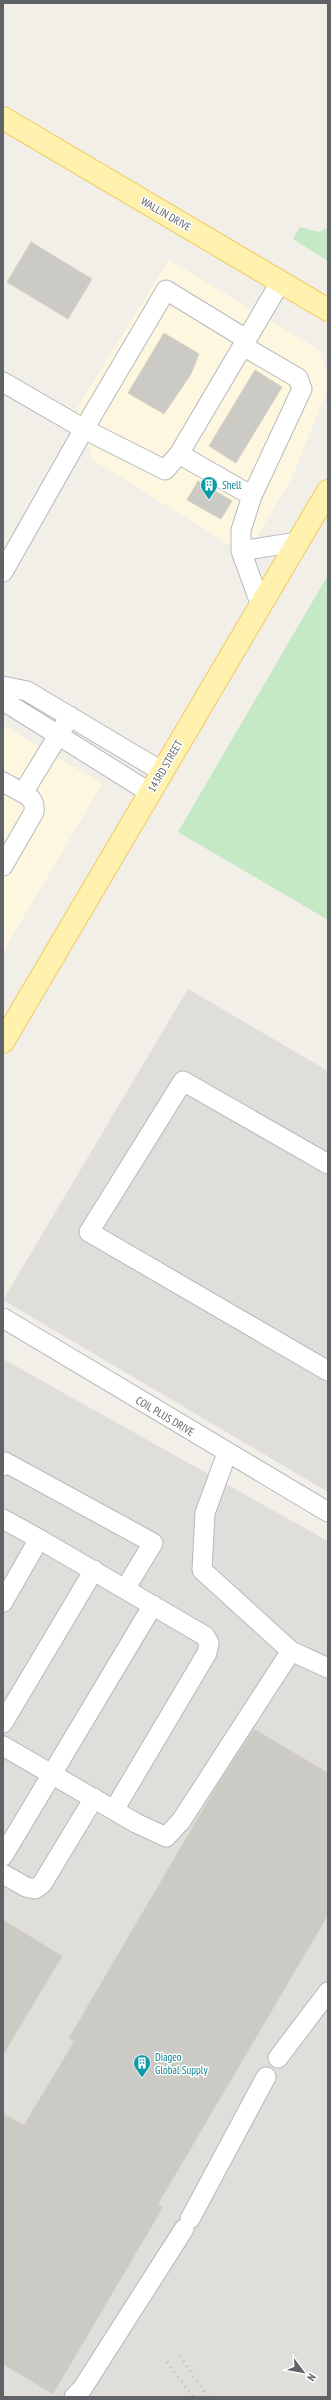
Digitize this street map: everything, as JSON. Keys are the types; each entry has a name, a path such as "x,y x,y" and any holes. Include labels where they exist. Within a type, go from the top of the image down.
{"main road":[{"name":"WALLIN DRIVE","path":"3,118 328,310"},
{"name":"143RD STREET","path":"3,1042 260,603 328,491"}],"street":[{"path":"3,382 88,422 165,470 180,454 281,281"},
{"path":"3,572 88,422 166,290 298,378 302,389 252,496 241,530 242,551 260,603"},
{"path":"180,454 252,496"},
{"path":"242,551 297,542"},
{"path":"3,686 27,691 161,771"},
{"path":"3,696 10,705 149,792"},
{"path":"23,793 70,716"},
{"path":"3,782 31,798 34,805 34,812 3,866"},
{"path":"328,1164 183,1081 89,1232 328,1371"},
{"name":"COIL PLUS DRIVE","path":"3,1318 328,1512"},
{"path":"227,1453 205,1513 202,1570 291,1651 328,1668"},
{"path":"3,1466 5,1462 153,1543 125,1588"},
{"path":"3,1519 94,1570 205,1636 209,1648 114,1810"},
{"path":"3,1602 39,1539"},
{"path":"3,1722 94,1570"},
{"path":"3,1856 53,1775 153,1605"},
{"path":"3,1747 114,1810 166,1837 181,1821 291,1651"},
{"path":"3,1874 26,1887 35,1889 42,1884 94,1798"},
{"path":"278,2058 328,1992"},
{"path":"74,2397 82,2389 187,2224 266,2077"}],"shaded area":[{"path":"169,260 319,350 328,377 328,387 291,480 246,555 93,460 77,408"},
{"path":"3,725 102,784 3,952"},
{"path":"188,989 328,1071 328,1492 3,1300"},
{"path":"3,1359 328,1541 328,2397 3,2397"}],"green space":[{"path":"300,227 319,232 328,228 328,261 293,239"},
{"path":"328,575 328,920 178,832"}],"building":[{"path":"31,242 92,279 68,319 7,282"},
{"path":"164,333 199,354 191,374 164,414 128,393"},
{"name":"Shell","path":"255,370 282,387 236,463 209,446"},
{"name":"Shell","path":"198,481 232,501 221,519 187,500"},
{"name":"Diageo Global Supply","path":"254,1729 328,1773 328,1915 158,2204 163,2207 53,2394 3,2364 3,2114 24,2125 74,2042 69,2038 218,1784"},
{"path":"3,1920 62,1956 3,2055"}],"railway":[{"path":"180,2356 208,2397"},
{"path":"167,2362 193,2397"}],"place":[{"name":"Shell","path":"209,500"},
{"name":"Diageo Global Supply","path":"142,2078"}]}
